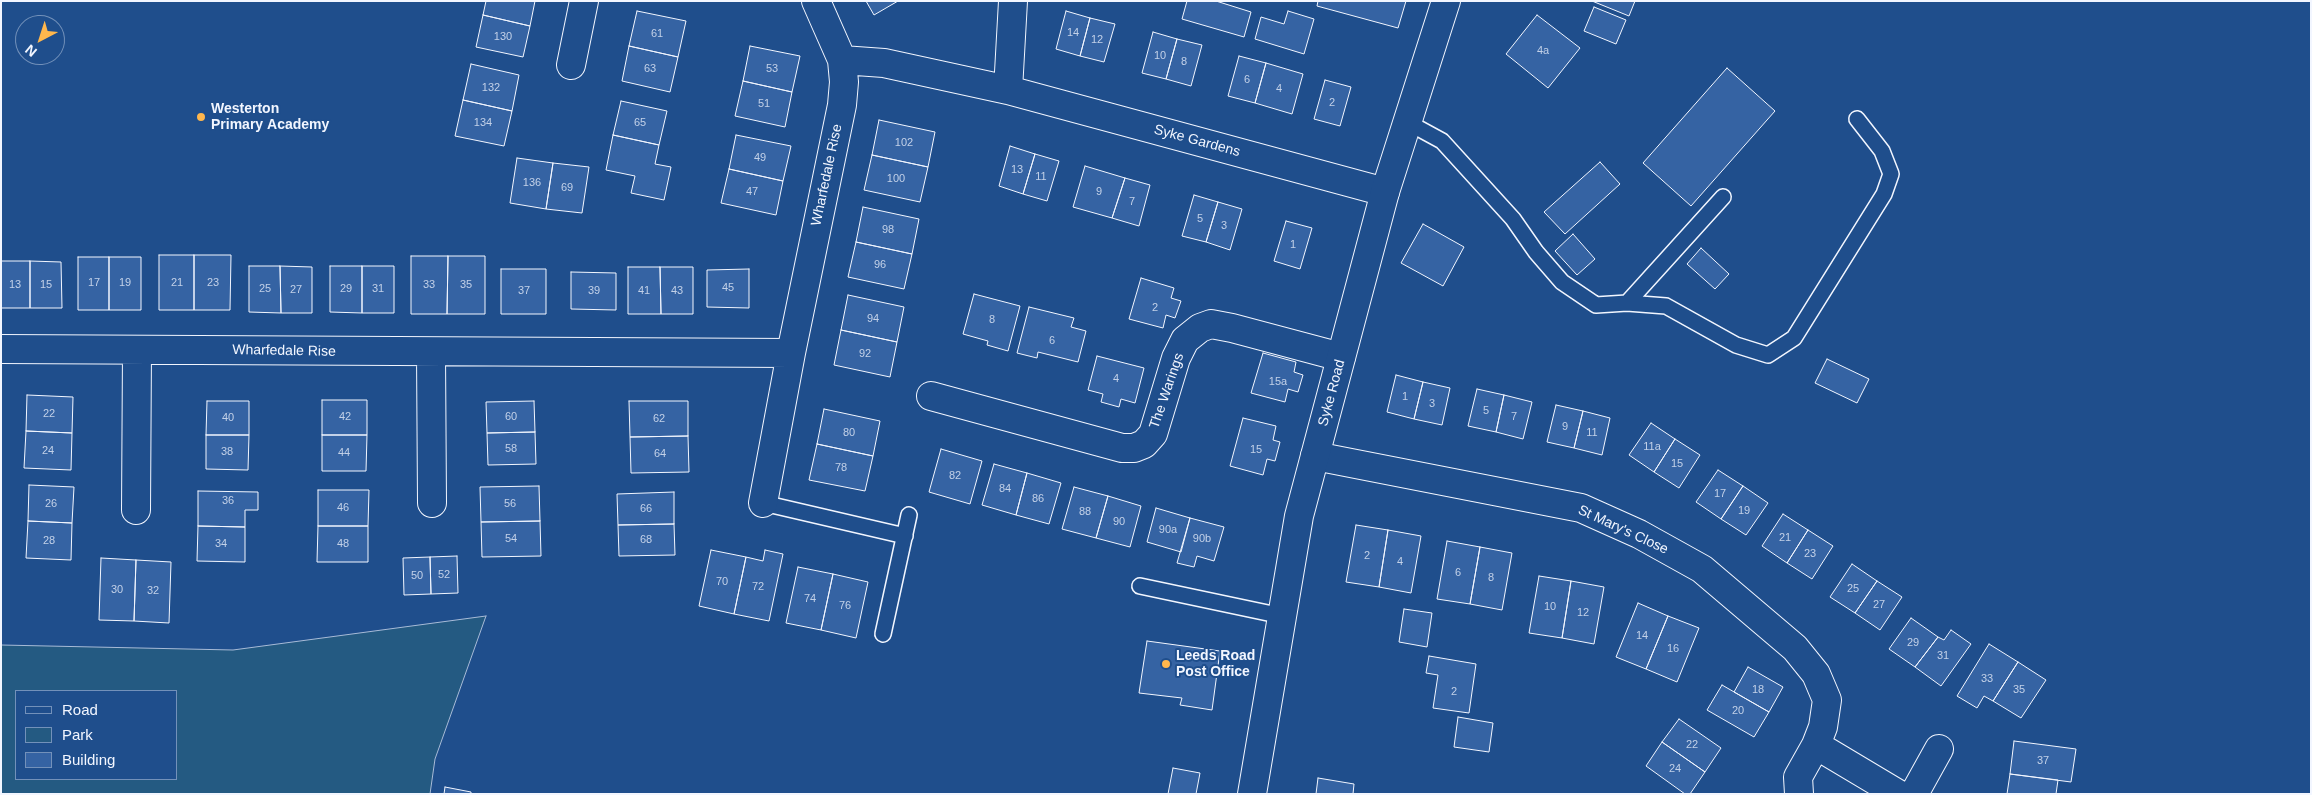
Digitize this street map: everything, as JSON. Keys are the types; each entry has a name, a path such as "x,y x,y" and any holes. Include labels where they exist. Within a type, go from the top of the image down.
{"street":[{"path":"571,65 584,1"},
{"name":"Wharfedale Rise","path":"763,503 791,353 842,105 844,82 842,60 816,1"},
{"path":"1008,90 1013,1"},
{"name":"Syke Road","path":"1252,794 1298,516 1385,192 1446,1"},
{"name":"Syke Gardens","path":"842,60 884,63 1008,90 1385,192"},
{"name":"The Warings","path":"931,396 1122,448 1134,448 1144,444 1153,434 1176,358 1185,340 1200,328 1211,324 1232,328 1341,357"},
{"name":"Wharfedale Rise","path":"1,349 431,353 791,353"},
{"path":"136,510 137,350"},
{"path":"431,353 432,503"},
{"name":"St Mary's Close","path":"1315,456 1581,508 1639,534 1702,569 1795,648 1816,674 1827,700 1823,727 1816,745 1798,777 1799,794"},
{"path":"1816,745 1898,794"},
{"path":"1914,794 1939,749"}],"lane":[{"path":"1407,122 1442,141 1514,219 1536,252 1562,282 1596,305 1627,303 1666,306 1736,345 1768,355 1794,338 1884,194 1891,174 1882,151 1857,120"},
{"path":"1627,303 1723,197"},
{"path":"763,503 904,536"},
{"path":"883,634 909,515"},
{"path":"1140,586 1282,616"}],"green space":[{"path":"486,616 435,759 430,794 1,794 1,645 233,650"}],"building":[{"path":"486,1 535,1 530,26 483,15"},
{"path":"866,1 898,1 874,15"},
{"path":"1187,1 1216,1 1251,12 1244,37 1182,19"},
{"path":"1318,1 1406,1 1398,28 1317,6"},
{"path":"1592,1 1635,1 1629,16"},
{"path":"1594,7 1626,20 1616,44 1584,31"},
{"path":"637,11 686,21 678,57 629,46"},
{"path":"1066,11 1090,18 1080,56 1056,49"},
{"path":"1288,11 1314,19 1304,54 1255,39 1261,17 1284,24"},
{"path":"483,15 530,26 523,57 476,47"},
{"path":"1537,15 1580,48 1548,88 1506,54"},
{"path":"1090,18 1115,24 1104,62 1080,56"},
{"path":"1153,32 1177,39 1166,79 1142,73"},
{"path":"1177,39 1202,45 1191,86 1166,79"},
{"path":"629,46 678,57 670,92 622,81"},
{"path":"750,46 800,56 792,92 743,81"},
{"path":"1239,56 1266,63 1255,103 1228,96"},
{"path":"1266,63 1303,74 1292,114 1255,103"},
{"path":"471,64 519,75 512,111 463,100"},
{"path":"1727,68 1775,111 1691,206 1643,163"},
{"path":"1325,80 1351,87 1340,126 1314,119"},
{"path":"743,81 792,92 785,127 735,116"},
{"path":"463,100 512,111 504,146 455,136"},
{"path":"621,101 667,111 659,145 613,135"},
{"path":"879,120 935,132 928,167 872,155"},
{"path":"613,135 659,145 655,164 671,167 664,200 631,193 635,176 606,170"},
{"path":"736,135 791,146 783,181 729,169"},
{"path":"1010,146 1035,154 1023,194 999,186"},
{"path":"1035,154 1059,161 1047,201 1023,194"},
{"path":"872,155 928,167 920,202 864,190"},
{"path":"517,158 553,163 546,209 510,203"},
{"path":"1600,162 1620,184 1565,234 1544,212"},
{"path":"553,163 589,167 582,213 546,209"},
{"path":"1085,166 1125,178 1112,218 1073,207"},
{"path":"729,169 783,181 776,215 721,203"},
{"path":"1125,178 1150,185 1139,226 1112,218"},
{"path":"1194,195 1218,202 1206,242 1182,236"},
{"path":"1218,202 1242,209 1230,250 1206,242"},
{"path":"863,207 919,219 912,254 856,242"},
{"path":"1286,221 1312,228 1300,269 1274,261"},
{"path":"1423,224 1464,247 1443,286 1401,263"},
{"path":"1573,234 1595,259 1577,275 1555,251"},
{"path":"856,242 912,254 904,289 848,277"},
{"path":"1701,248 1729,274 1715,289 1687,264"},
{"path":"159,255 194,255 194,310 159,310"},
{"path":"194,255 231,255 230,310 194,310"},
{"path":"411,256 448,256 447,314 411,314"},
{"path":"448,256 485,256 485,314 447,314"},
{"path":"78,257 109,257 109,310 78,310"},
{"path":"109,257 141,257 141,310 109,310"},
{"path":"1,261 30,261 30,308 1,308"},
{"path":"30,261 61,262 62,308 30,308"},
{"path":"249,266 280,266 281,313 249,312"},
{"path":"280,266 312,267 312,313 281,313"},
{"path":"330,266 362,266 362,313 330,312"},
{"path":"362,266 394,266 394,313 362,313"},
{"path":"628,267 660,267 661,314 628,314"},
{"path":"660,267 693,267 693,314 661,314"},
{"path":"501,269 546,269 546,314 501,314"},
{"path":"749,269 749,308 707,307 707,270"},
{"path":"571,272 616,273 616,310 571,309"},
{"path":"1141,278 1174,288 1171,298 1181,301 1175,318 1166,315 1163,328 1129,319"},
{"path":"974,294 1020,306 1008,351 987,345 988,341 963,334"},
{"path":"848,295 904,307 897,342 841,330"},
{"path":"1029,307 1074,318 1071,327 1086,331 1078,362 1038,352 1037,358 1017,353"},
{"path":"841,330 897,342 890,377 834,365"},
{"path":"1263,353 1296,362 1294,372 1303,375 1298,392 1288,389 1285,402 1251,393"},
{"path":"1097,356 1144,368 1135,403 1121,399 1119,407 1101,402 1103,394 1088,390"},
{"path":"1827,359 1869,379 1857,403 1815,383"},
{"path":"1396,375 1423,382 1414,419 1387,412"},
{"path":"1423,382 1450,388 1442,425 1414,419"},
{"path":"1477,389 1504,395 1496,432 1468,426"},
{"path":"27,395 73,397 72,433 26,431"},
{"path":"1504,395 1532,402 1523,439 1496,432"},
{"path":"322,400 367,400 367,435 322,435"},
{"path":"207,401 249,401 249,435 206,435"},
{"path":"534,401 535,432 487,433 486,402"},
{"path":"629,401 688,401 688,436 630,437"},
{"path":"1556,405 1583,411 1574,448 1547,442"},
{"path":"824,409 880,421 873,456 817,444"},
{"path":"1583,411 1610,418 1602,455 1574,448"},
{"path":"1243,418 1276,426 1273,440 1280,442 1275,461 1267,459 1263,475 1230,466"},
{"path":"1651,423 1675,439 1654,472 1629,455"},
{"path":"26,431 72,433 71,470 24,468"},
{"path":"535,432 536,464 488,465 487,433"},
{"path":"206,435 249,435 248,470 206,469"},
{"path":"322,435 367,435 366,471 322,471"},
{"path":"688,436 689,472 631,473 630,437"},
{"path":"1675,439 1700,455 1679,488 1654,472"},
{"path":"817,444 873,456 865,491 809,480"},
{"path":"941,449 982,461 970,504 929,492"},
{"path":"994,464 1027,473 1016,515 982,505"},
{"path":"1718,470 1743,486 1721,519 1696,502"},
{"path":"1027,473 1061,483 1049,524 1016,515"},
{"path":"29,485 74,487 72,523 28,521"},
{"path":"539,486 540,521 481,522 480,487"},
{"path":"1743,486 1768,503 1746,535 1721,519"},
{"path":"1074,487 1108,496 1096,538 1062,529"},
{"path":"318,490 369,490 368,526 318,526"},
{"path":"198,491 258,492 258,510 245,510 245,527 198,526"},
{"path":"674,492 674,524 618,525 617,494"},
{"path":"1108,496 1141,506 1130,547 1096,538"},
{"path":"1156,508 1190,518 1181,552 1147,542"},
{"path":"1783,514 1808,530 1787,563 1762,546"},
{"path":"1190,518 1224,527 1214,561 1197,556 1194,567 1177,563"},
{"path":"28,521 72,523 71,560 26,558"},
{"path":"540,521 541,556 482,557 481,522"},
{"path":"674,524 675,555 619,556 618,525"},
{"path":"1356,525 1388,530 1379,587 1346,582"},
{"path":"198,526 245,527 245,562 197,561"},
{"path":"318,526 368,526 368,562 317,562"},
{"path":"1388,530 1421,536 1411,593 1379,587"},
{"path":"1808,530 1833,546 1812,579 1787,563"},
{"path":"1447,541 1480,547 1470,604 1437,599"},
{"path":"1480,547 1512,553 1502,610 1470,604"},
{"path":"711,550 746,557 734,614 699,606"},
{"path":"765,550 783,554 769,621 734,614 746,557 763,561"},
{"path":"457,556 458,593 431,594 430,557"},
{"path":"430,557 431,594 404,595 403,558"},
{"path":"101,558 136,560 134,621 99,620"},
{"path":"136,560 171,562 169,623 134,621"},
{"path":"1852,564 1877,581 1855,613 1830,597"},
{"path":"798,567 833,574 821,630 786,623"},
{"path":"833,574 868,582 856,638 821,630"},
{"path":"1539,576 1571,581 1562,638 1529,633"},
{"path":"1571,581 1604,587 1594,644 1562,638"},
{"path":"1877,581 1902,597 1880,630 1855,613"},
{"path":"1638,603 1668,616 1646,669 1616,657"},
{"path":"1404,609 1432,613 1427,647 1399,642"},
{"path":"1668,616 1699,628 1677,682 1646,669"},
{"path":"1911,618 1938,637 1915,667 1889,649"},
{"path":"1951,630 1971,644 1941,686 1915,667 1938,637 1944,640"},
{"path":"1147,641 1220,651 1212,710 1180,705 1182,698 1139,693"},
{"path":"1989,644 2018,662 1993,701 1984,696 1977,708 1957,696"},
{"path":"1429,656 1476,664 1469,713 1433,708 1438,675 1426,673"},
{"path":"2018,662 2046,680 2021,718 1993,701"},
{"path":"1748,667 1783,687 1769,712 1734,692"},
{"path":"1722,685 1769,712 1754,737 1707,710"},
{"path":"1458,717 1493,723 1489,752 1454,747"},
{"path":"1679,719 1721,748 1705,772 1662,742"},
{"path":"2014,741 2076,749 2071,782 2010,774"},
{"path":"1662,742 1705,772 1690,794 1685,794 1646,766"},
{"path":"1173,768 1200,773 1196,794 1168,794"},
{"path":"2010,774 2058,780 2056,794 2007,794"},
{"path":"1318,778 1354,784 1353,794 1316,794"},
{"path":"445,787 471,792 471,794 444,794"}],"place":[{"name":"Westerton Primary Academy","path":"201,117"},
{"name":"Leeds Road Post Office","path":"1166,664"}]}
